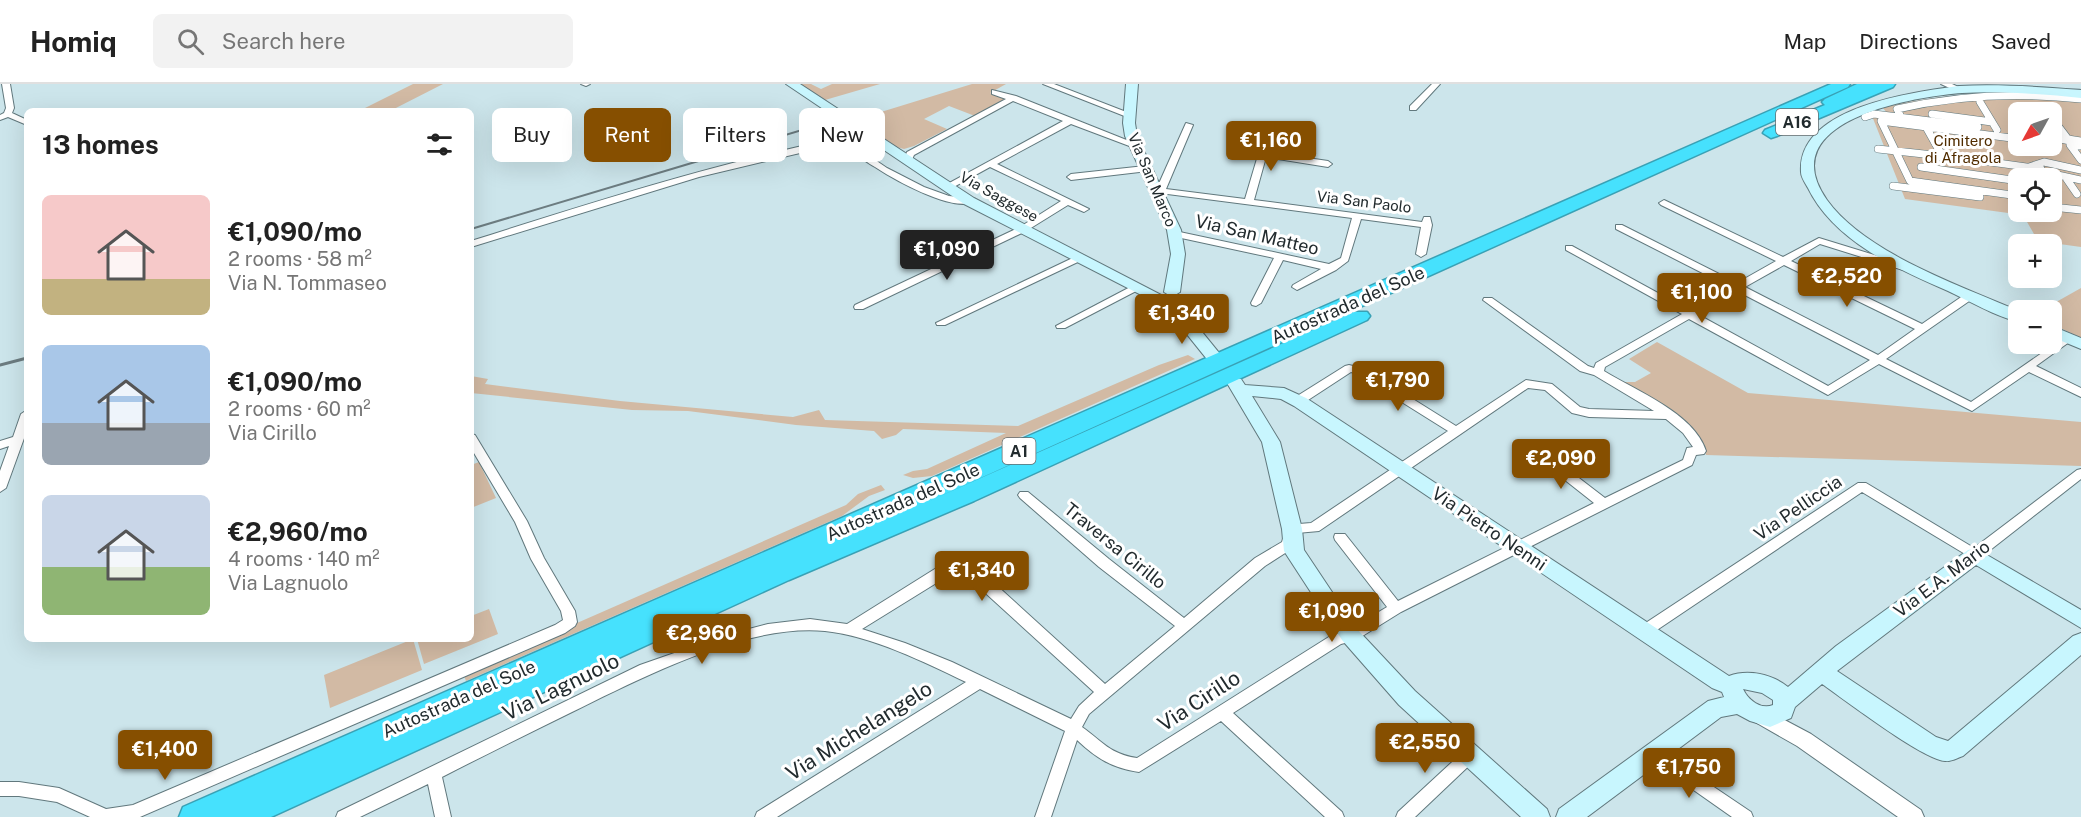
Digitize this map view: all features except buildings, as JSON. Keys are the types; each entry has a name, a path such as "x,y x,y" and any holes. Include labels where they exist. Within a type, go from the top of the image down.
{"highway":[{"path":"1734,133 1783,104 1826,84"},
{"name":"Autostrada del Sole","path":"194,817 1843,84"},
{"name":"Autostrada del Sole","path":"239,817 780,573 966,495 1869,84"},
{"name":"A16","path":"1706,160 1888,84"}],"main road":[{"name":"Via Saggese","path":"792,84 828,108"},
{"name":"Via San Marco","path":"1132,84 1131,136 1175,234 1178,254 1176,275 1163,294"},
{"path":"2008,311 1917,271 1869,244 1832,213 1811,185 1806,172 1807,152 1812,142 1831,126 1863,111 1911,96 1998,88 2081,94"},
{"name":"Via Saggese","path":"885,147 969,201 1137,288 1163,294 1212,354"},
{"name":"Via Pietro Nenni","path":"1295,528 1271,442 1238,387 1284,394 1298,401 1720,682 1736,695 1775,704"},
{"path":"1295,528 1294,551 1351,636 1407,698 1538,817"},
{"path":"1975,555 2081,620"},
{"name":"Via E.A. Mario","path":"1775,704 1804,688 1844,652 1975,555"},
{"path":"1822,672 1928,744 1950,752 2081,642"},
{"path":"1568,817 1653,753 1716,708 1724,705 1736,695 1737,681 1743,680 1775,704"}],"street":[{"path":"6,84 10,108 4,116 24,122"},
{"path":"1047,84 1130,115"},
{"path":"1413,108 1436,84"},
{"path":"1945,84 1961,90"},
{"path":"994,92 1135,145"},
{"path":"1901,117 1897,110 1926,102 1991,94 2081,99"},
{"path":"907,162 910,154 928,143 1012,98"},
{"path":"1926,102 1936,122"},
{"path":"1980,102 1997,130"},
{"path":"1865,117 1874,114 2008,131"},
{"path":"1932,114 1962,115 1992,122"},
{"path":"1962,115 1968,126"},
{"path":"947,188 1071,120"},
{"path":"2008,138 1881,121 1910,181 2008,194"},
{"path":"1157,190 1189,125"},
{"path":"1926,127 1936,154"},
{"path":"2062,130 2073,144 2081,160"},
{"path":"1249,202 1268,135"},
{"path":"2073,144 2081,141"},
{"path":"474,243 639,191 754,158 834,142 842,143 877,165 925,189 954,201 969,201"},
{"path":"885,143 898,150 910,150 928,143"},
{"path":"1878,149 1936,154 1951,158 2034,168"},
{"path":"1262,154 1328,164"},
{"path":"1951,158 1953,172 1962,188"},
{"path":"2027,167 2044,162 2081,170"},
{"path":"990,164 1084,209"},
{"path":"1920,167 2008,180"},
{"path":"2027,167 2081,180"},
{"path":"1071,177 1145,169"},
{"path":"2066,178 2077,194"},
{"path":"1893,186 2008,201"},
{"name":"Via San Paolo","path":"1157,190 1357,216 1427,221 1421,254"},
{"path":"859,307 1023,229 1068,201"},
{"path":"2062,202 2068,203"},
{"path":"1664,203 1923,329"},
{"path":"2062,208 2081,210"},
{"path":"1297,288 1345,259 1357,216"},
{"path":"1619,226 1972,407 2028,367 2074,341"},
{"name":"Via San Matteo","path":"1175,234 1332,268"},
{"path":"1598,372 1600,365 1819,241 1917,271"},
{"path":"1569,248 1828,391 1879,359 1971,295"},
{"path":"1256,303 1280,257"},
{"path":"941,323 1079,258"},
{"path":"1061,326 1137,288"},
{"path":"1488,300 1584,369 1598,372 1669,415"},
{"path":"2028,367 2081,393"},
{"path":"1298,401 1350,368 1361,371 1456,431"},
{"path":"1043,817 1074,727 1084,710 1260,562 1288,544 1295,528 1314,528 1526,384 1548,387 1565,403 1582,412 1669,415"},
{"name":"Via Cirillo","path":"1074,727 1097,752 1108,759 1123,764 1139,765 1337,639 1351,636 1396,608 1688,462 1691,451 1700,451 1701,447 1692,433 1669,415"},
{"path":"0,488 24,422"},
{"path":"0,445 17,440"},
{"path":"0,789 19,789 59,795 105,816 134,812 560,629 570,622 568,610 538,559 520,521 474,443"},
{"path":"1536,451 1605,505"},
{"name":"Via E.A. Mario","path":"1975,555 2081,474"},
{"name":"Via Pelliccia","path":"1643,632 1862,486 1975,555"},
{"name":"Traversa Cirillo","path":"1024,495 1104,563 1184,625"},
{"path":"1340,537 1396,608"},
{"path":"849,630 951,566 960,564 968,567 1104,692"},
{"name":"Via Lagnuolo","path":"344,817 645,669 696,650 763,630 812,625 849,630 909,650 1074,727"},
{"name":"Via Michelangelo","path":"763,817 978,682"},
{"path":"1775,704 1804,740 1914,817"},
{"path":"1221,712 1336,817"},
{"path":"1653,753 1745,817"},
{"path":"1404,817 1469,756"},
{"path":"433,772 443,817"}],"green space":[{"path":"413,84 443,84 396,108 365,108"},
{"path":"800,84 811,84 821,89 832,84 880,84 825,100"},
{"path":"972,84 1006,84 990,93 1006,99 975,116 949,106 924,119 947,129 904,149 885,140 885,111"},
{"name":"Cimitero di Afragola","path":"1993,93 2081,98 2081,247 2062,244 2062,234 2034,234 2027,222 2062,222 2062,168 2008,168 2008,213 1905,199 1872,116 1890,117 1883,108 1938,98"},
{"path":"2081,288 2081,338 2062,329 2062,300 2060,300"},
{"path":"1657,342 1748,393 2081,422 2081,466 1706,455 1702,444 1622,382 1635,382 1651,373 1629,359"},
{"path":"1188,355 1195,359 932,476 913,478 903,475 927,469 1006,433 903,429 896,435 882,439 874,431 796,425 688,411 632,410 474,393 474,377 488,379 485,384 620,401 793,417 819,410 825,420 1018,426 1159,365"},
{"path":"479,462 496,498 474,507 474,464"},
{"path":"881,485 885,490 869,496 842,516 466,681 463,673 846,505 858,494"},
{"path":"489,609 498,634 424,664 418,642 474,642 474,615"},
{"path":"406,642 414,642 422,670 330,708 324,675"}],"railway":[{"path":"474,228 799,131"},
{"path":"0,365 24,359"}]}
